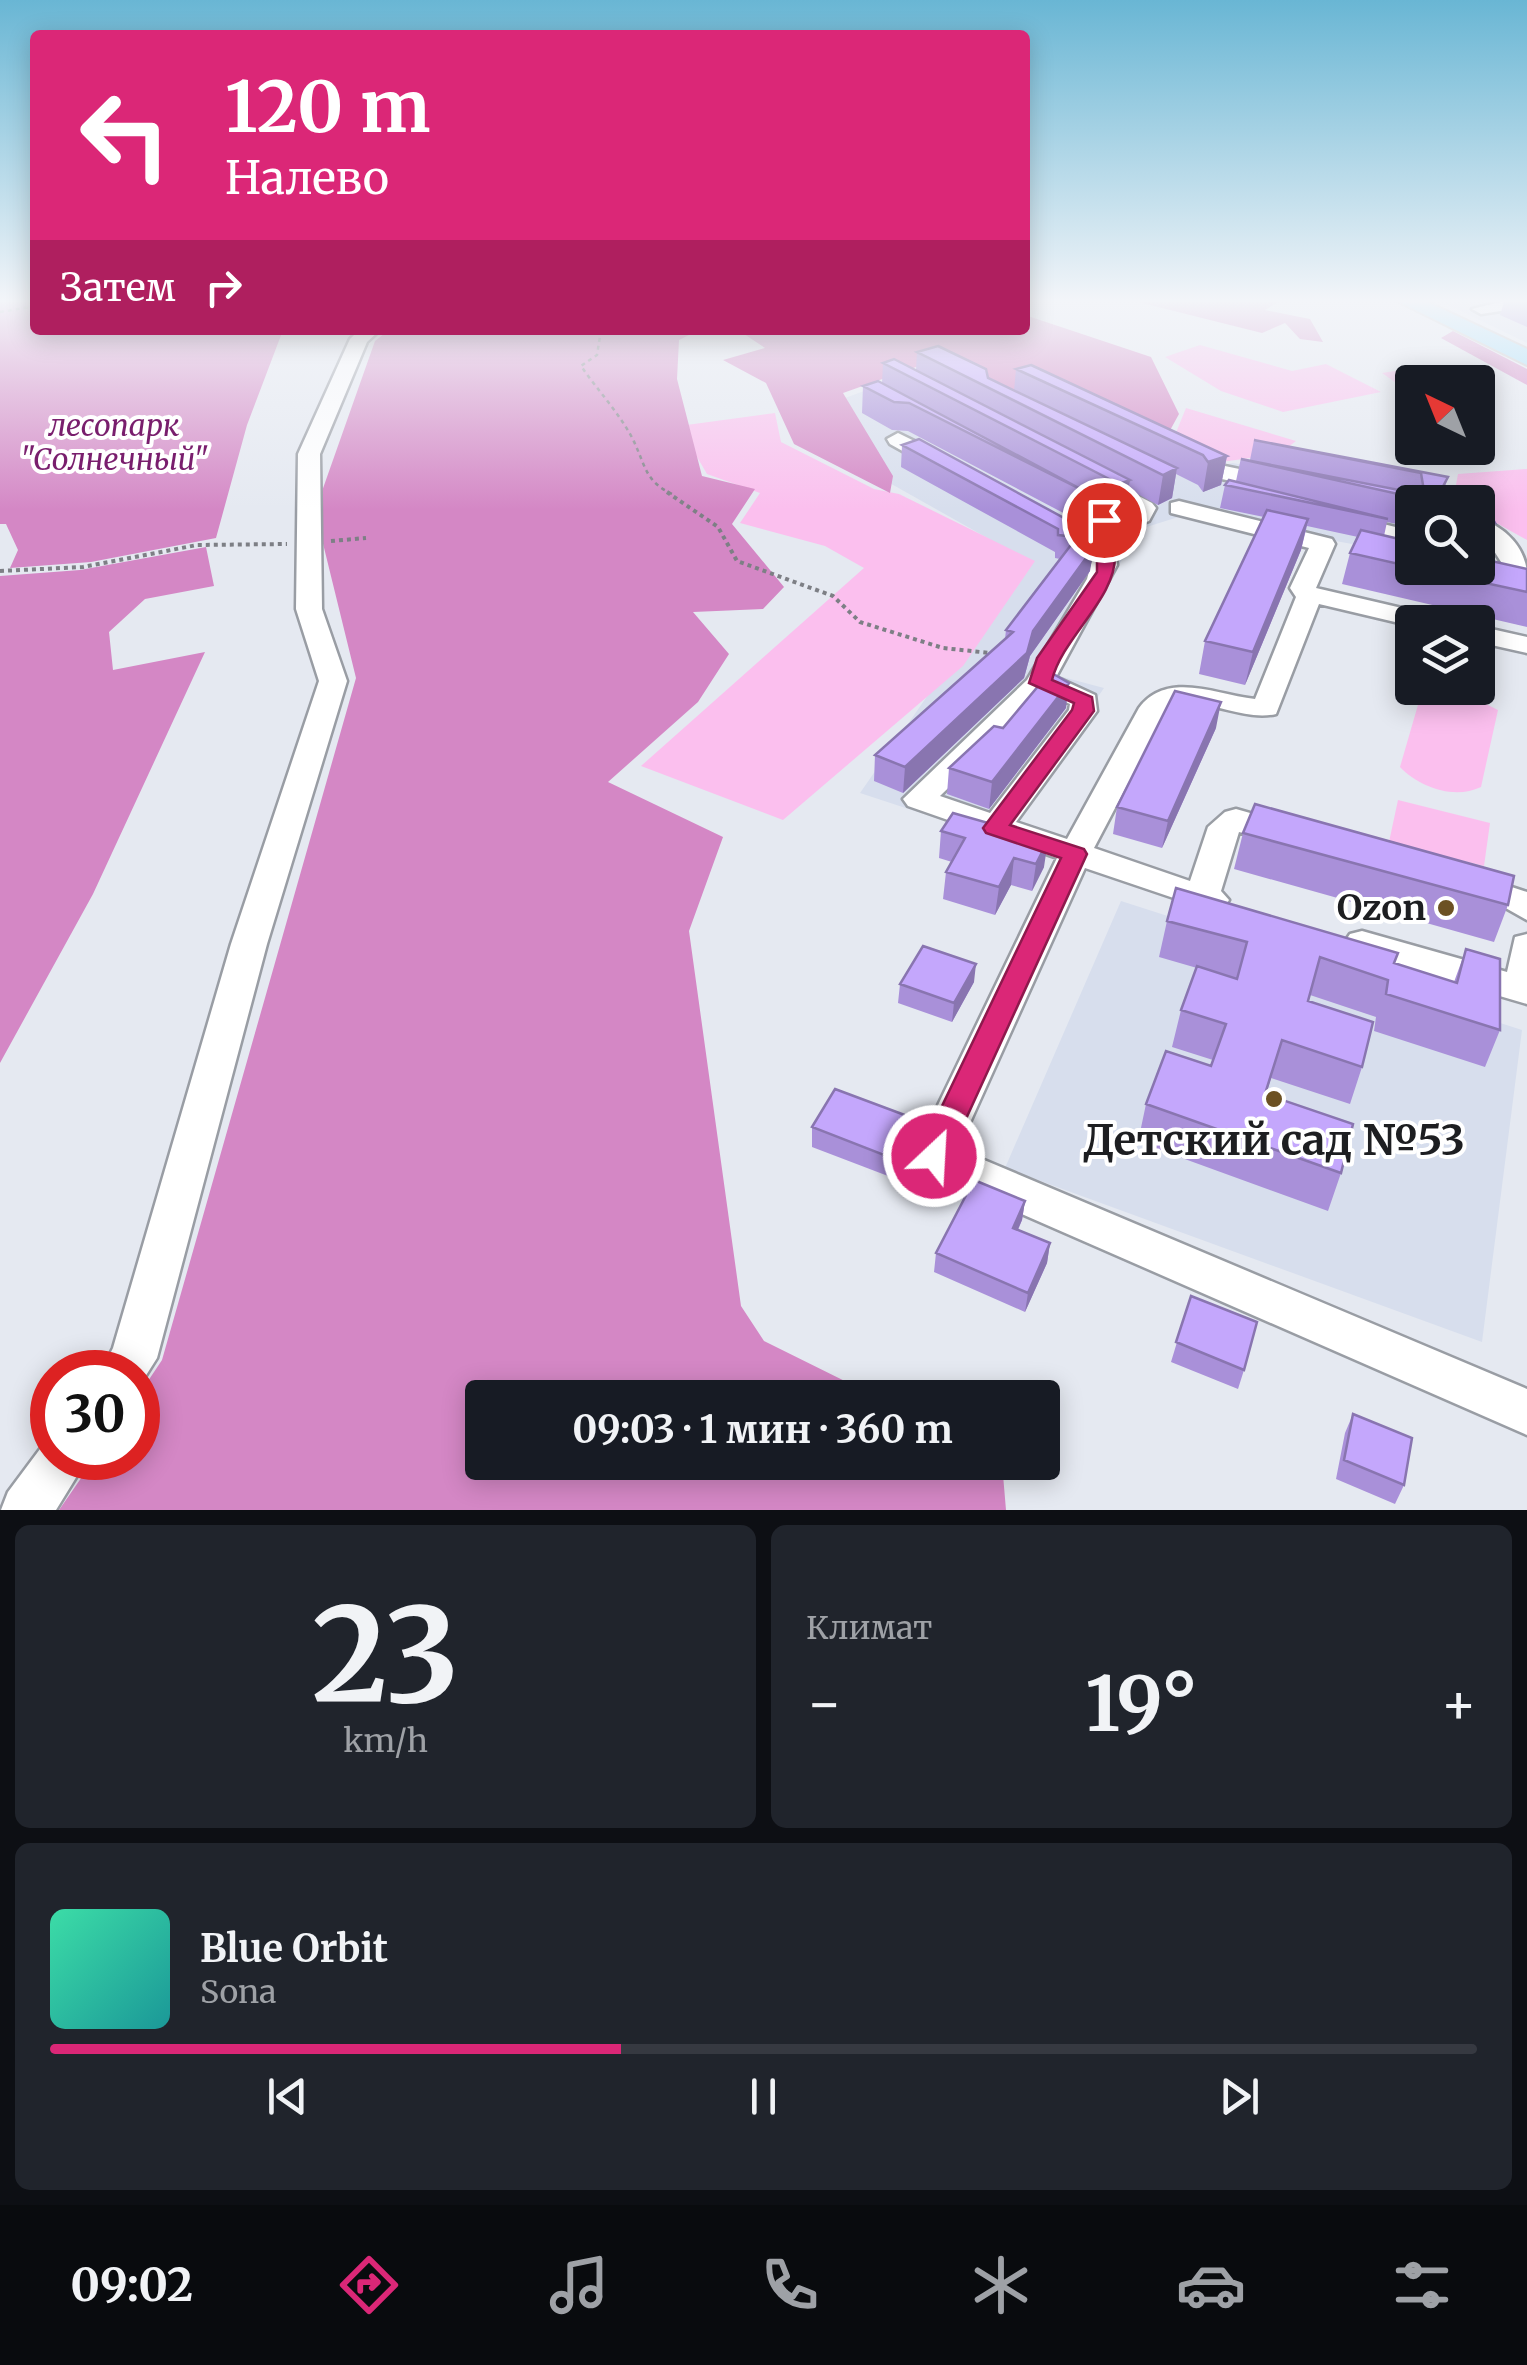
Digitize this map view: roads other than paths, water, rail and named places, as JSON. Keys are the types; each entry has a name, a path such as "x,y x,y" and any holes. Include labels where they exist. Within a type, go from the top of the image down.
{"street":[{"path":"136,1350 249,944 333,681 309,609 309,454 345,369"},
{"path":"898,439 962,474"},
{"path":"1074,469 1141,503 1141,516"},
{"path":"1220,472 1293,499 1236,497"},
{"path":"1042,518 1100,538 1175,496 1340,548 1395,559"},
{"path":"1393,508 1330,507 1395,532"},
{"path":"1087,511 1104,520 1100,538 1106,554 1106,572 1047,658 1040,683 919,799 995,828 1240,908"},
{"path":"1495,533 1520,564"},
{"path":"1340,548 1303,588 1310,596 1395,615"},
{"path":"1495,557 1520,564"},
{"path":"1495,580 1527,586"},
{"path":"1310,596 1266,708 1251,709 1182,693 1165,695 1153,708 1075,854 934,1156 1527,1412 1527,1422"},
{"path":"1495,638 1527,645"},
{"path":"995,828 1083,711 1085,702 1072,692 1040,683"},
{"path":"1202,897 1224,827 1236,820 1308,839"},
{"path":"1435,874 1507,894 1527,908"},
{"path":"1334,936 1526,991 1527,946"},
{"path":"26,1510 47,1480"}],"place":[{"name":"Ozon","path":"1446,908"},
{"name":"Детский сад №53","path":"1274,1099"}],"park label":[{"name":"лесопарк \"Солнечный\"","path":"114,443"}]}
